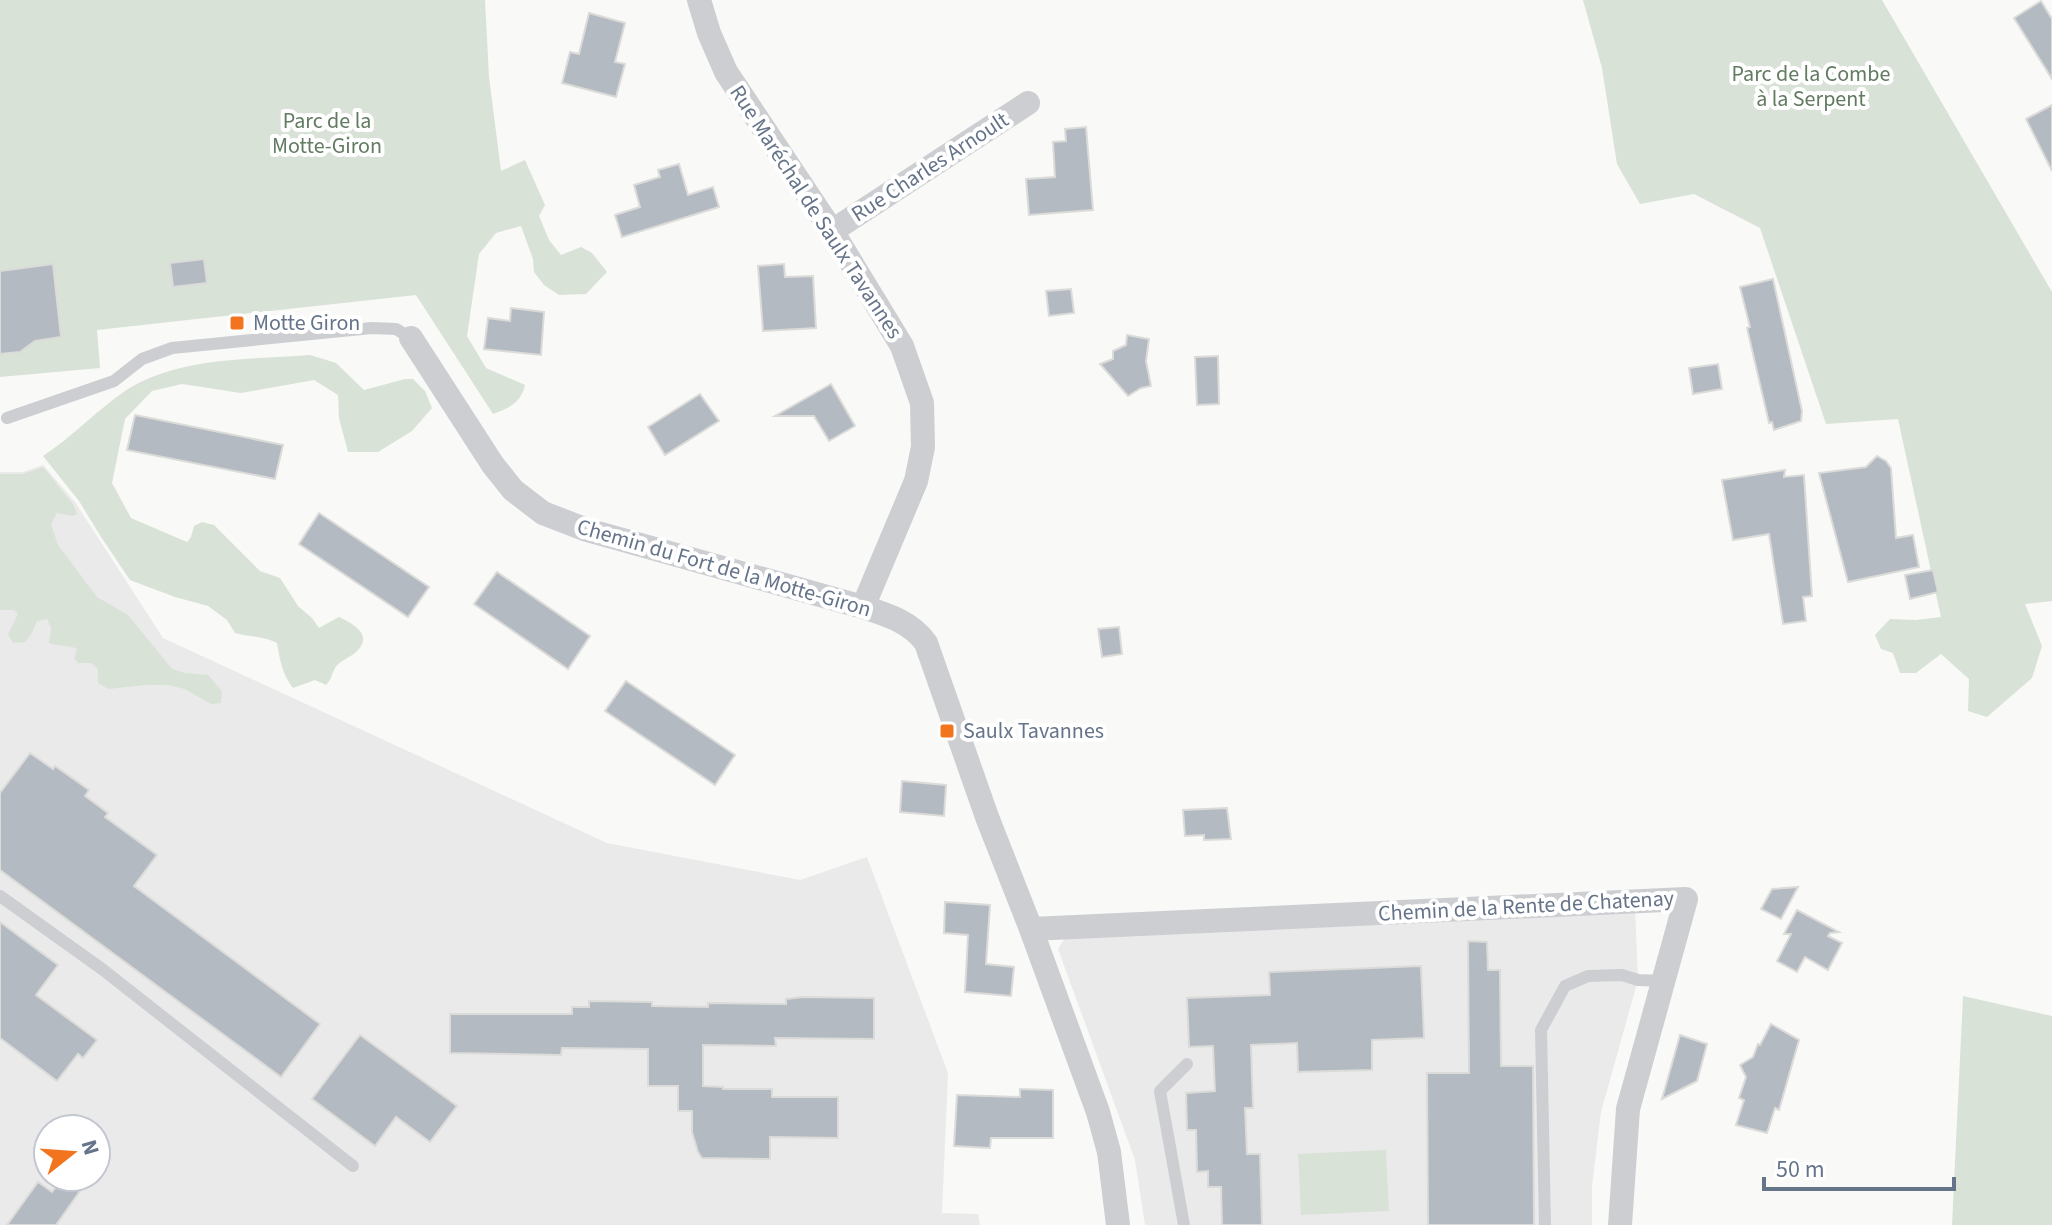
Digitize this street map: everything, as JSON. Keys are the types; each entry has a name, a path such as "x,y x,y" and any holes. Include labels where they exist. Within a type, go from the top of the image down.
{"street":[{"name":"Rue Maréchal de Saulx Tavannes","path":"699,0 726,72 832,231 902,346 922,403 923,447 916,481 863,607"},
{"name":"Rue Charles Arnoult","path":"832,231 1028,103"},
{"name":"Chemin du Fort de la Motte-Giron","path":"411,338 493,465 513,490 543,513 587,530 863,607 892,617 917,631 926,643 987,817 1098,1112 1109,1152 1118,1225"},
{"name":"Chemin de la Rente de Chatenay","path":"1031,929 1686,899 1628,1109 1620,1225"}],"lane":[{"name":"Chemin du Fort de la Motte-Giron","path":"7,418 114,381 142,359 172,348 372,328 396,329 411,338"},
{"path":"0,896 102,969 353,1166"},
{"path":"1545,1225 1541,1030 1565,986 1588,976 1622,975 1638,980 1663,981"},
{"path":"1184,1225 1160,1091 1187,1064"}],"shaded area":[{"path":"43,465 75,502 163,638 607,843 800,880 867,857 948,1073 942,1213 978,1214 980,1225 0,1225 0,472 23,472"},
{"path":"1635,908 1638,980 1601,1112 1592,1186 1592,1225 1145,1225 1135,1160 1058,949 1068,933"}],"green space":[{"name":"Parc de la Motte-Giron","path":"0,0 485,0 489,77 501,171 525,160 545,205 539,216 549,240 561,255 581,247 592,253 607,272 586,294 559,295 544,285 534,272 533,259 521,226 496,233 479,254 467,336 486,368 525,385 514,404 493,414 416,295 97,330 100,368 0,377"},
{"name":"Parc de la Combe à la Serpent","path":"1583,0 1882,0 2052,292 2052,601 2025,604 2042,646 2032,678 1987,717 1968,711 1969,679 1941,654 1916,673 1900,673 1893,653 1881,649 1875,635 1890,619 1941,617 1898,419 1826,424 1760,228 1694,194 1640,204 1617,164 1602,68"},
{"path":"310,355 336,363 364,390 413,379 425,391 432,408 412,431 378,452 348,452 339,418 338,395 314,380 241,393 182,384 152,391 125,419 112,483 131,518 187,542 194,526 202,522 214,525 260,571 280,578 298,606 319,628 339,617 360,631 363,636 361,647 337,666 326,685 315,680 293,688 280,661 277,643 235,633 227,620 208,606 130,580 79,501 43,456 125,391 168,371 239,359"},
{"path":"43,467 73,504 77,514 57,513 51,524 58,545 97,597 128,615 172,669 208,675 222,691 221,703 211,704 185,689 167,685 108,689 98,683 98,669 91,663 78,663 74,658 77,649 49,643 51,628 47,619 37,621 25,642 13,643 8,634 18,614 14,610 0,610 0,474 23,474"},
{"path":"1963,996 2052,1016 2052,1225 1952,1225"},
{"path":"1386,1150 1389,1211 1301,1215 1298,1154"}],"building":[{"path":"2041,1 2052,19 2052,79 2014,18"},
{"path":"589,13 625,23 615,62 625,64 616,97 562,83 570,52 579,54"},
{"path":"2052,105 2052,171 2026,119"},
{"path":"1086,127 1093,210 1029,215 1026,179 1055,177 1053,142 1066,141 1065,129"},
{"path":"679,164 688,195 713,187 719,207 622,237 615,215 640,207 634,185 660,177 658,170"},
{"path":"204,259 207,283 173,287 170,263"},
{"path":"53,264 61,337 35,341 20,352 0,354 0,271"},
{"path":"784,264 785,277 813,276 816,328 763,331 758,266"},
{"path":"1773,279 1802,411 1801,421 1774,430 1772,422 1769,423 1740,287"},
{"path":"1071,289 1074,313 1049,316 1046,291"},
{"path":"511,308 544,312 541,355 484,349 488,318 510,321"},
{"path":"1127,335 1149,339 1146,361 1151,386 1128,396 1100,364 1113,359 1113,351 1126,345"},
{"path":"1218,356 1219,404 1197,405 1195,357"},
{"path":"1718,364 1722,389 1693,394 1689,368"},
{"path":"831,384 855,426 829,441 814,416 775,416"},
{"path":"700,394 719,421 665,455 648,427"},
{"path":"135,415 283,445 275,479 127,450"},
{"path":"1877,456 1891,468 1896,538 1913,535 1919,567 1848,582 1819,473 1866,467"},
{"path":"1785,470 1784,477 1804,475 1812,596 1803,597 1806,621 1783,624 1769,534 1733,540 1722,480"},
{"path":"319,513 429,587 408,617 299,544"},
{"path":"1933,570 1938,592 1910,599 1905,575"},
{"path":"497,572 590,636 568,669 474,604"},
{"path":"1119,627 1122,654 1102,657 1098,629"},
{"path":"626,681 735,755 715,785 605,711"},
{"path":"30,753 89,790 85,796 108,813 105,817 157,855 134,886 320,1024 281,1077 0,870 0,793"},
{"path":"902,781 946,785 944,816 900,812"},
{"path":"1227,808 1231,839 1204,840 1204,835 1185,836 1183,810"},
{"path":"1798,887 1781,919 1761,909 1772,889"},
{"path":"945,902 990,905 986,964 1014,967 1011,996 965,992 968,935 944,933"},
{"path":"1797,910 1839,932 1828,936 1842,943 1828,970 1805,957 1797,972 1777,961 1791,934 1784,934"},
{"path":"0,922 58,965 36,995 97,1040 83,1058 78,1054 57,1081 0,1038"},
{"path":"1468,941 1487,942 1488,970 1500,970 1501,1066 1533,1066 1534,1225 1428,1225 1427,1073 1469,1073"},
{"path":"1421,966 1424,1038 1372,1040 1372,1070 1298,1072 1297,1043 1251,1045 1253,1108 1245,1108 1247,1154 1260,1154 1262,1225 1222,1225 1221,1187 1208,1187 1208,1171 1197,1172 1196,1130 1187,1130 1186,1093 1215,1091 1213,1046 1189,1047 1187,998 1270,995 1269,972"},
{"path":"874,998 874,1039 775,1038 776,1046 703,1045 703,1086 772,1089 772,1097 838,1097 838,1138 770,1137 770,1159 702,1158 692,1132 692,1111 678,1111 678,1086 648,1086 648,1049 562,1048 561,1055 450,1053 450,1014 572,1014 572,1007 589,1007 589,1001 708,1007 708,1003 786,1004 786,999"},
{"path":"1771,1024 1799,1040 1779,1110 1775,1108 1767,1133 1736,1125 1744,1100 1739,1098 1746,1077 1740,1065 1753,1057"},
{"path":"360,1035 457,1106 430,1142 396,1117 375,1146 312,1099"},
{"path":"1680,1035 1707,1044 1697,1081 1662,1099"},
{"path":"1020,1089 1053,1090 1053,1138 991,1138 990,1148 954,1146 957,1095 1020,1097"},
{"path":"32,1190 32,1193 79,1193 56,1225 7,1225"}],"place":[{"name":"Motte Giron","path":"237,323"},
{"name":"Saulx Tavannes","path":"947,731"}]}
